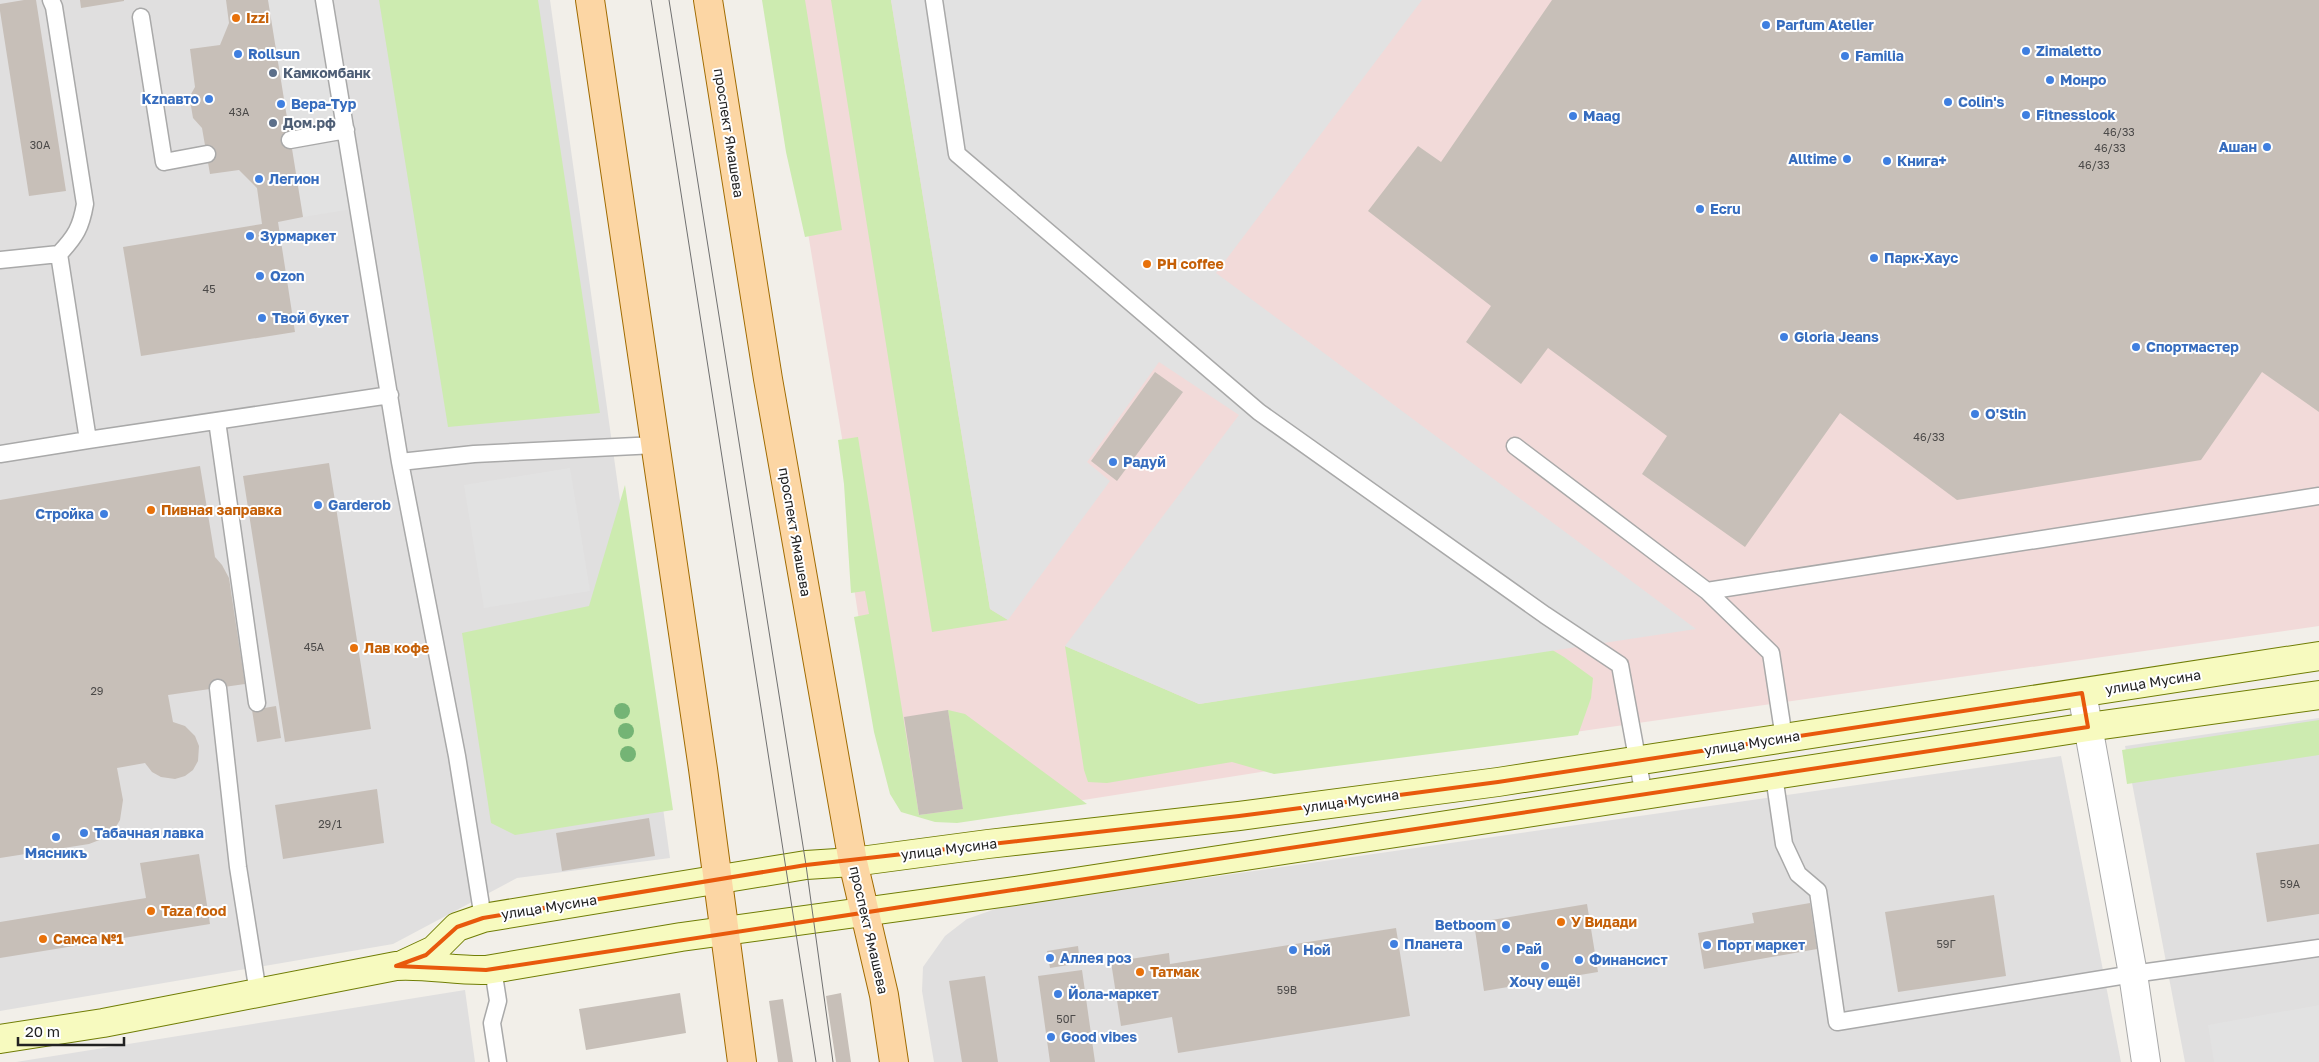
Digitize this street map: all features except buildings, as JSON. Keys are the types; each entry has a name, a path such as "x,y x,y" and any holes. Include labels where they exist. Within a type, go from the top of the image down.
{"main road":[{"path":"590,0 656,444 742,1062"},
{"name":"проспект Ямашева","path":"708,0 770,389 854,862 884,995 894,1062"}],"street":[{"name":"улица Мусина","path":"0,1039 103,1022 396,966 426,955 457,927 484,918 806,865 854,862 988,844 1239,816 1638,760 2082,694 2319,656"},
{"path":"2082,694 2133,974 2146,1062"},
{"name":"улица Мусина","path":"396,966 427,966 462,970 493,968 724,931 1029,889 2088,727 2319,694"}],"lane":[{"path":"0,260 59,254 81,226 85,204 54,7 51,0"},
{"path":"324,0 400,462 457,756 484,918"},
{"path":"934,0 957,154 1258,412 1545,615 1620,665 1644,796"},
{"path":"141,17 164,162 207,154"},
{"path":"290,140 346,130"},
{"path":"59,254 88,440"},
{"path":"0,454 390,395"},
{"path":"216,421 257,703"},
{"path":"400,462 474,454 656,444"},
{"path":"1515,446 1707,591 1771,653 1784,738"},
{"path":"1707,591 2319,496"},
{"path":"218,688 238,868 258,993"},
{"path":"1774,776 1784,844 1798,874 1818,891 1837,1022 2133,974 2319,948"},
{"path":"493,968 498,1001 492,1023 498,1062"}],"highlighted area":[{"path":"2082,693 2088,727 486,970 396,966 426,955 457,927 483,918 806,865 1239,816 1498,782"}],"shaded area":[{"path":"0,0 550,0 670,858 517,878 393,944 0,1011"},
{"path":"268,0 324,0 352,209 303,217"},
{"path":"765,0 2319,0 2319,626 1575,732 1274,770 1077,801 936,818 904,809 859,620 854,588 843,444 808,233"},
{"path":"891,0 1422,0 1216,273 1696,629 1199,704 1065,646 1239,415 1159,362 1087,462 1110,481 1008,620 990,609"},
{"path":"570,468 590,591 484,608 464,485"},
{"path":"2319,718 2319,1062 2185,1062 2125,746"},
{"path":"2061,756 2121,1062 934,1062 922,991 923,967 945,936 967,919 1001,907"},
{"path":"465,990 475,1062 16,1062"},
{"path":"2319,1005 2319,1062 2214,1062 2208,1025"}],"green space":[{"path":"379,0 538,0 600,413 448,427"},
{"path":"762,0 805,0 842,230 805,237 786,152"},
{"path":"831,0 891,0 990,609 1008,620 932,632"},
{"path":"858,437 919,815 963,809 948,710 965,714 1087,804 957,823 935,822 901,812 890,794 874,732 854,617 869,614 865,591 851,593 844,484 838,440"},
{"path":"625,485 673,810 515,835 491,823 462,633 589,606"},
{"path":"1065,646 1199,704 1549,648 1593,678 1591,698 1578,735 1274,774 1232,762 1107,783 1088,782 1084,770"},
{"path":"2319,720 2319,755 2127,784 2122,750"}],"tram line":[{"path":"651,0 816,1062"},
{"path":"669,0 806,865 833,1062"}],"place":[{"name":"Izzi","path":"236,18"},
{"name":"Parfum Atelier","path":"1766,25"},
{"name":"Zimaletto","path":"2026,51"},
{"name":"Rollsun","path":"238,54"},
{"name":"Familia","path":"1845,56"},
{"name":"Камкомбанк","path":"273,73"},
{"name":"Монро","path":"2050,80"},
{"name":"Kznавто","path":"209,99"},
{"name":"Colin's","path":"1948,102"},
{"name":"Вера-Тур","path":"281,104"},
{"name":"Fitnesslook","path":"2026,115"},
{"name":"Maag","path":"1573,116"},
{"name":"Дом.рф","path":"273,123"},
{"name":"Ашан","path":"2267,147"},
{"name":"Alltime","path":"1847,159"},
{"name":"Книга+","path":"1887,161"},
{"name":"Легион","path":"259,179"},
{"name":"Ecru","path":"1700,209"},
{"name":"Зурмаркет","path":"250,236"},
{"name":"Парк-Хаус","path":"1874,258"},
{"name":"PH coffee","path":"1147,264"},
{"name":"Ozon","path":"260,276"},
{"name":"Твой букет","path":"262,318"},
{"name":"Gloria Jeans","path":"1784,337"},
{"name":"Спортмастер","path":"2136,347"},
{"name":"O'Stin","path":"1975,414"},
{"name":"Радуй","path":"1113,462"},
{"name":"Garderob","path":"318,505"},
{"name":"Пивная заправка","path":"151,510"},
{"name":"Стройка","path":"104,514"},
{"name":"Лав кофе","path":"354,648"},
{"name":"Табачная лавка","path":"84,833"},
{"name":"Мясникъ","path":"56,837"},
{"name":"Taza food","path":"151,911"},
{"name":"У Видади","path":"1561,922"},
{"name":"Betboom","path":"1506,925"},
{"name":"Самса №1","path":"43,939"},
{"name":"Планета","path":"1394,944"},
{"name":"Порт маркет","path":"1707,945"},
{"name":"Рай","path":"1506,949"},
{"name":"Ной","path":"1293,950"},
{"name":"Аллея роз","path":"1050,958"},
{"name":"Финансист","path":"1579,960"},
{"name":"Хочу ещё!","path":"1545,966"},
{"name":"Татмак","path":"1140,972"},
{"name":"Йола-маркет","path":"1058,994"},
{"name":"Good vibes","path":"1051,1037"}]}
